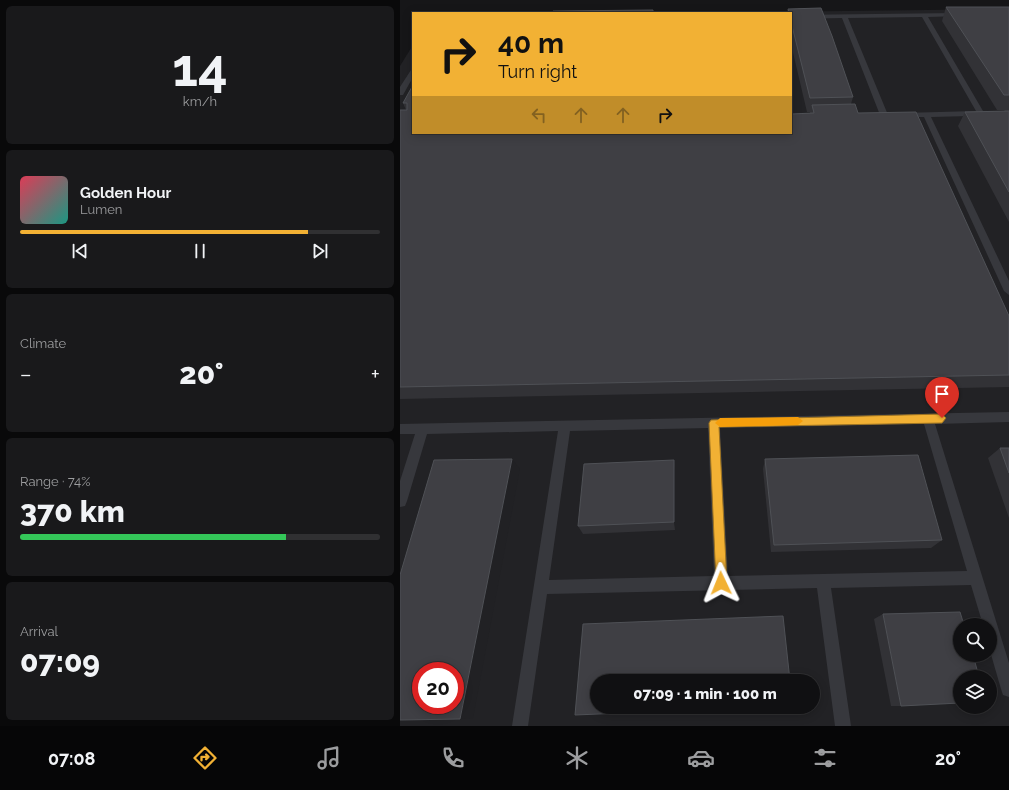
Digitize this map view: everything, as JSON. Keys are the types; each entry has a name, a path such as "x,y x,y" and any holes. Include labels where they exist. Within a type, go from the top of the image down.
{"lane":[{"path":"792,17 962,15"},
{"path":"844,16 880,115 1009,113"},
{"path":"924,16 981,114"},
{"path":"400,93 412,73"},
{"path":"926,114 1009,291"},
{"path":"400,429 1009,417"},
{"path":"928,418 988,618"},
{"path":"714,423 721,583"},
{"path":"520,726 565,426"},
{"path":"400,501 423,428"},
{"path":"541,587 976,578"},
{"path":"823,581 843,726"},
{"path":"997,649 1009,689"}],"shaded area":[{"path":"1009,9 1009,726 400,726 400,66 412,47 412,134 792,134 792,12 770,12"}],"building":[{"path":"946,7 1009,7 1009,95 1004,95"},
{"path":"821,8 853,97 810,98 792,26 792,12 789,12 788,9"},
{"path":"653,10 653,12 552,12"},
{"path":"412,87 412,134 792,134 792,114 814,113 812,105 855,104 858,113 916,112 1009,316 1009,375 400,387 400,110 407,110 407,103 403,103"},
{"path":"1009,111 1009,192 965,112"},
{"path":"1000,448 1009,448 1009,473"},
{"path":"918,455 942,540 774,545 765,459"},
{"path":"512,459 464,699 464,662 412,662 412,714 461,714 460,719 400,720 400,575 434,460"},
{"path":"674,460 674,522 578,526 584,464"},
{"path":"960,612 962,618 953,618 953,662 975,662 977,670 953,670 953,703 901,706 883,614"},
{"path":"783,616 789,674 590,674 590,714 599,714 575,715 583,624"}],"slow traffic":[{"path":"720,423 798,421"}],"route":[{"path":"721,583 714,423 942,418"}]}
